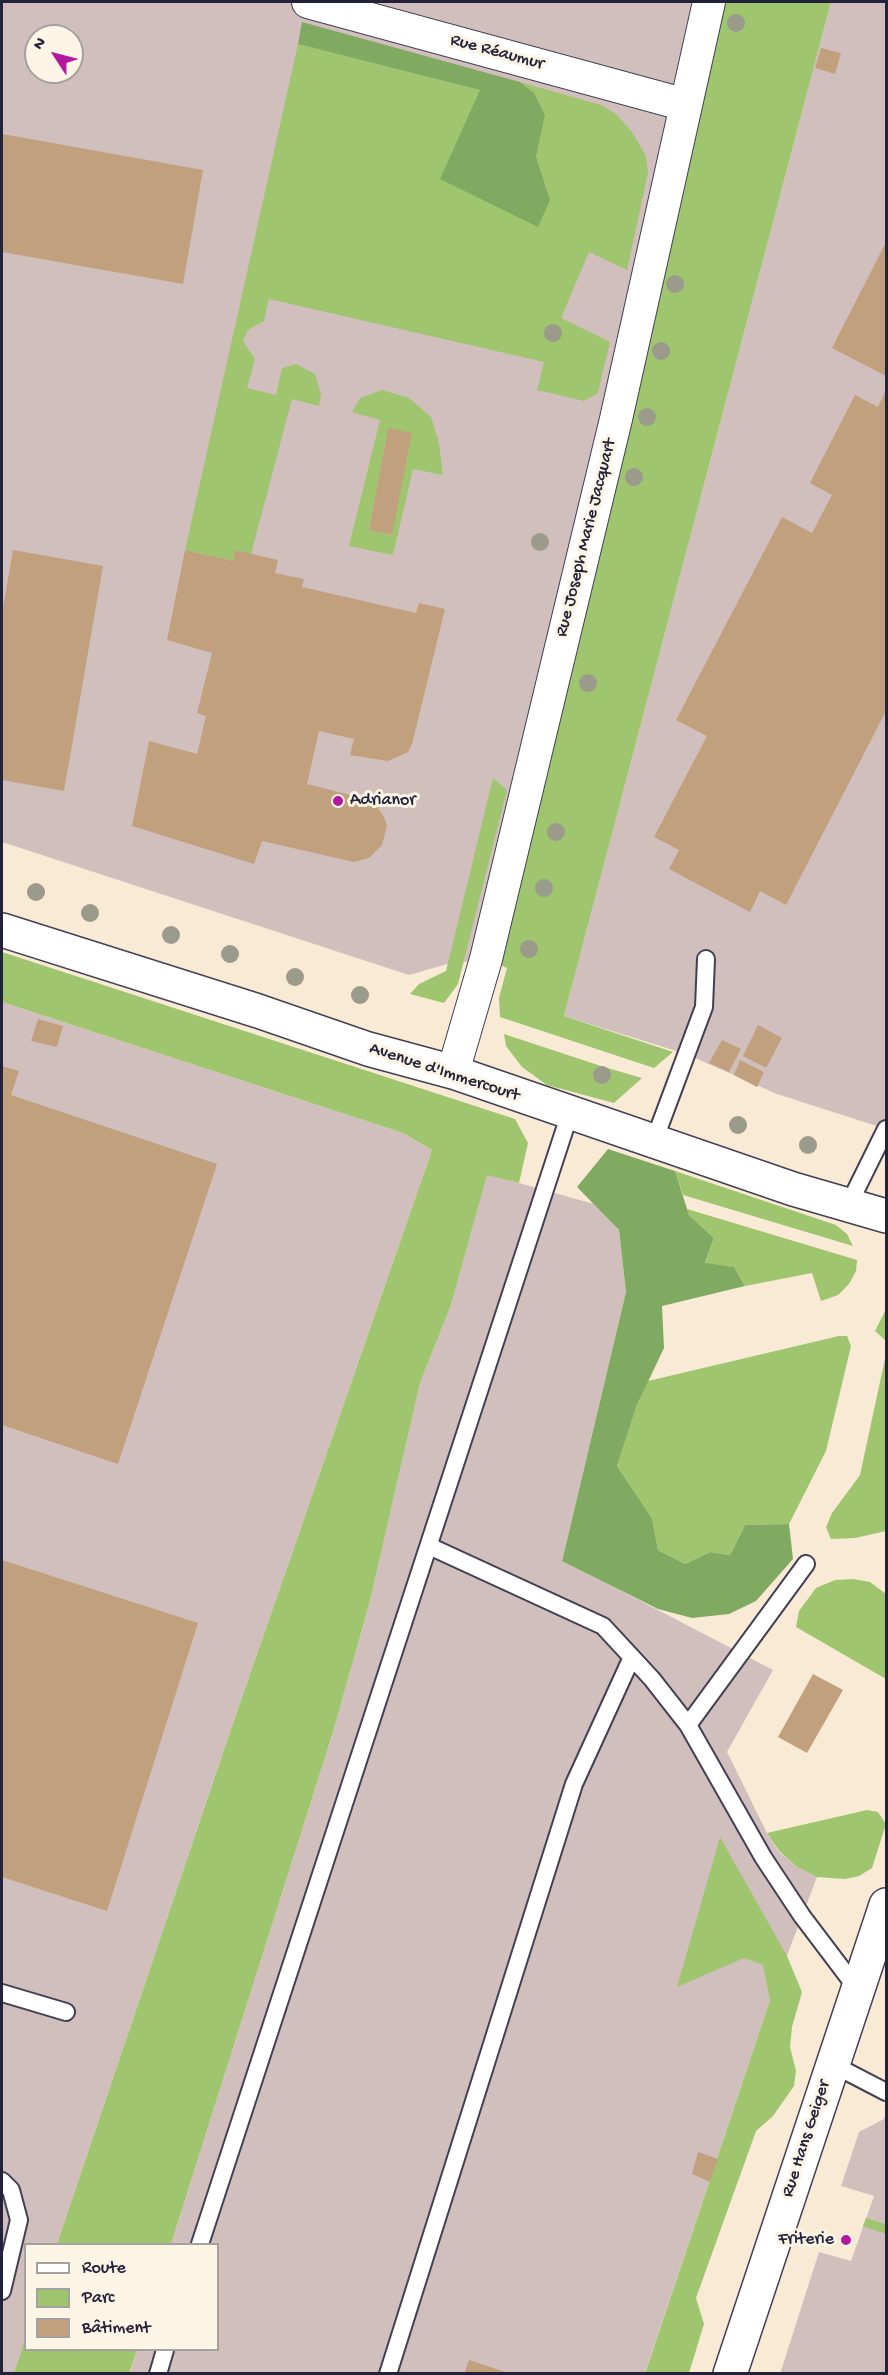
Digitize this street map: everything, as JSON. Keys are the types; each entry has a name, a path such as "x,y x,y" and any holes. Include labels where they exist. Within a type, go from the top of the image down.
{"main road":[{"name":"Avenue d'Immercourt","path":"2,930 258,1011 368,1049 453,1072 848,1206 886,1216"},
{"name":"Rue Hans Geiger","path":"730,2373 886,1905"}],"street":[{"name":"Rue Réaumur","path":"308,2 686,105"},
{"name":"Rue Joseph Marie Jacquart","path":"453,1072 486,960 616,419 709,2"}],"lane":[{"path":"654,1141 704,1007 706,959"},
{"path":"200,2243 570,1113"},
{"path":"848,1206 886,1129"},
{"path":"429,1546 603,1626 632,1657 688,1725 763,1857 802,1916 858,1990"},
{"path":"688,1725 806,1564"},
{"path":"388,2373 574,1784 632,1657"},
{"path":"2,1993 66,2012"},
{"path":"832,2064 886,2092"},
{"path":"2,2181 12,2190 19,2220 2,2291"},
{"path":"158,2373 164,2351"}],"shaded area":[{"path":"2,2 709,2 486,959 444,965 409,975 2,842"},
{"path":"831,2 886,2 886,1129 777,1094 686,1054 564,1016"},
{"path":"2,1002 403,1133 432,1150 229,1735 57,2243 24,2243 24,2342 14,2373 2,2374"},
{"path":"487,1174 594,1204 619,1230 626,1292 562,1560 773,1670 727,1752 767,1833 779,1852 797,1867 817,1877 770,2000 645,2373 129,2374 137,2351 219,2351 219,2243 171,2243 333,1732 370,1601 420,1383 451,1305"},
{"path":"886,2112 886,2373 780,2374 819,2252 851,2261 874,2196 841,2186 859,2132 884,2119"}],"green space":[{"path":"709,2 831,2 564,1016 673,1052 654,1068 500,1017 499,998 507,968 486,959"},
{"path":"302,22 520,82 534,93 545,115 536,157 550,200 538,227 440,179 480,90 298,44"},
{"path":"298,44 480,90 550,200 536,157 545,115 534,93 520,82 601,105 616,114 632,132 646,156 648,173 627,270 589,252 561,318 610,342 598,393 584,401 537,390 544,362 269,299 264,321 248,330 243,341 255,359 247,388 276,395 282,368 296,364 315,374 321,394 319,406 292,399 251,554 235,550 233,561 185,550"},
{"path":"382,390 409,398 431,417 439,443 443,475 413,469 393,555 349,546 380,420 352,412 360,398","holes":["388,429 411,433 391,535 369,530"]},
{"path":"493,778 507,790 458,984 444,1003 410,994 419,984 446,971"},
{"path":"2,952 515,1119 528,1143 519,1183 487,1175 451,1305 420,1383 370,1601 333,1732 171,2243 57,2243 229,1735 432,1150 403,1133 2,1002"},
{"path":"504,1034 642,1078 614,1103 547,1085 522,1067 506,1046"},
{"path":"608,1149 675,1171 689,1215 714,1238 705,1263 734,1267 745,1286 662,1306 664,1348 637,1405 617,1466 652,1518 658,1550 685,1564 710,1552 730,1555 745,1525 789,1524 793,1559 756,1601 729,1614 692,1618 658,1609 562,1561 626,1292 619,1230 577,1187"},
{"path":"675,1171 836,1225 847,1234 853,1246 683,1195"},
{"path":"687,1209 857,1260 856,1271 849,1284 838,1295 821,1301 812,1273 745,1286 734,1267 705,1264 714,1238 689,1215"},
{"path":"886,1309 886,1341 875,1331"},
{"path":"847,1336 851,1346 826,1451 789,1524 745,1525 730,1555 710,1552 685,1564 658,1550 652,1518 617,1466 637,1405 648,1381"},
{"path":"886,1354 886,1531 855,1538 831,1539 826,1527 832,1513 860,1475"},
{"path":"853,1579 870,1582 886,1594 886,1679 796,1627 799,1611 816,1588 835,1580"},
{"path":"867,1810 878,1812 886,1824 872,1868 859,1876 845,1879 817,1877 797,1867 780,1852 767,1833"},
{"path":"720,1837 787,1956 802,1992 792,2027 790,2047 796,2071 794,2086 773,2116 756,2131 696,2298 704,2324 689,2373 645,2374 770,2000 763,1965 744,1958 677,1987"},
{"path":"866,2218 886,2224 886,2234 863,2226"},
{"path":"24,2342 24,2351 137,2351 129,2373 14,2373"}],"building":[{"path":"821,48 841,53 835,74 815,68"},
{"path":"2,134 203,170 183,284 2,252"},
{"path":"886,242 886,376 832,348"},
{"path":"886,390 886,711 786,905 760,891 750,912 669,869 679,850 654,837 707,736 676,720 782,517 812,533 832,495 810,483 855,395 878,407"},
{"path":"388,428 412,433 392,535 369,530"},
{"path":"13,550 103,566 64,791 2,780 2,613"},
{"path":"185,550 233,561 235,550 278,560 275,573 304,579 302,587 416,613 419,603 445,609 412,744 408,752 388,761 350,755 354,739 319,731 307,784 362,798 376,805 387,826 382,845 369,858 354,862 262,841 254,864 132,826 149,741 197,754 206,716 197,713 212,653 167,640"},
{"path":"38,1019 63,1026 57,1047 31,1041"},
{"path":"758,1025 782,1038 766,1068 743,1056"},
{"path":"722,1040 741,1049 729,1072 709,1063"},
{"path":"740,1060 764,1072 757,1087 734,1075"},
{"path":"2,1066 19,1071 11,1095 217,1164 118,1464 2,1425"},
{"path":"2,1560 198,1623 107,1911 2,1877"},
{"path":"813,1674 843,1690 807,1753 778,1737"},
{"path":"698,2152 718,2159 710,2182 692,2174"},
{"path":"469,2360 508,2373 464,2374"}],"place":[{"name":"Adrianor","path":"338,801"},
{"name":"Friterie","path":"846,2240"}]}
